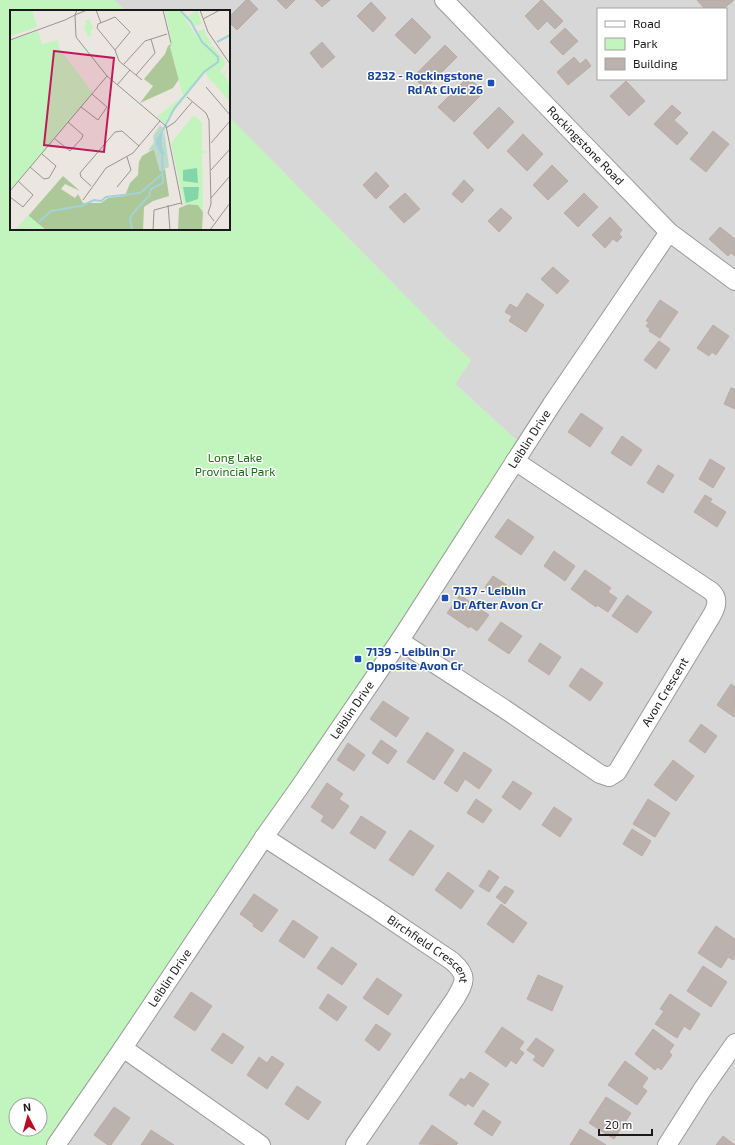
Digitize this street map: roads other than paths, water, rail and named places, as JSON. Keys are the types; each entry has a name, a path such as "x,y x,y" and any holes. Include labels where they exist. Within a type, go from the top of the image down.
{"street":[{"name":"Rockingstone Road","path":"444,0 670,232 735,281"},
{"name":"Leiblin Drive","path":"56,1145 123,1048 264,837 400,640 552,404 670,232"},
{"name":"Avon Crescent","path":"400,640 600,774 608,777 617,772 712,615 716,606 716,599 711,592 515,461"},
{"name":"Birchfield Crescent","path":"264,837 452,961 462,971 464,977 463,984 455,999 355,1145"},
{"path":"667,1145 702,1090 735,1043"},
{"path":"123,1048 132,1056 261,1145"}],"place":[{"name":"8232 - Rockingstone Rd At Civic 26","path":"491,83"},
{"name":"7137 - Leiblin Dr After Avon Cr","path":"445,598"},
{"name":"7139 - Leiblin Dr Opposite Avon Cr","path":"358,659"}],"park label":[{"name":"Long Lake Provincial Park","path":"235,465"}]}
